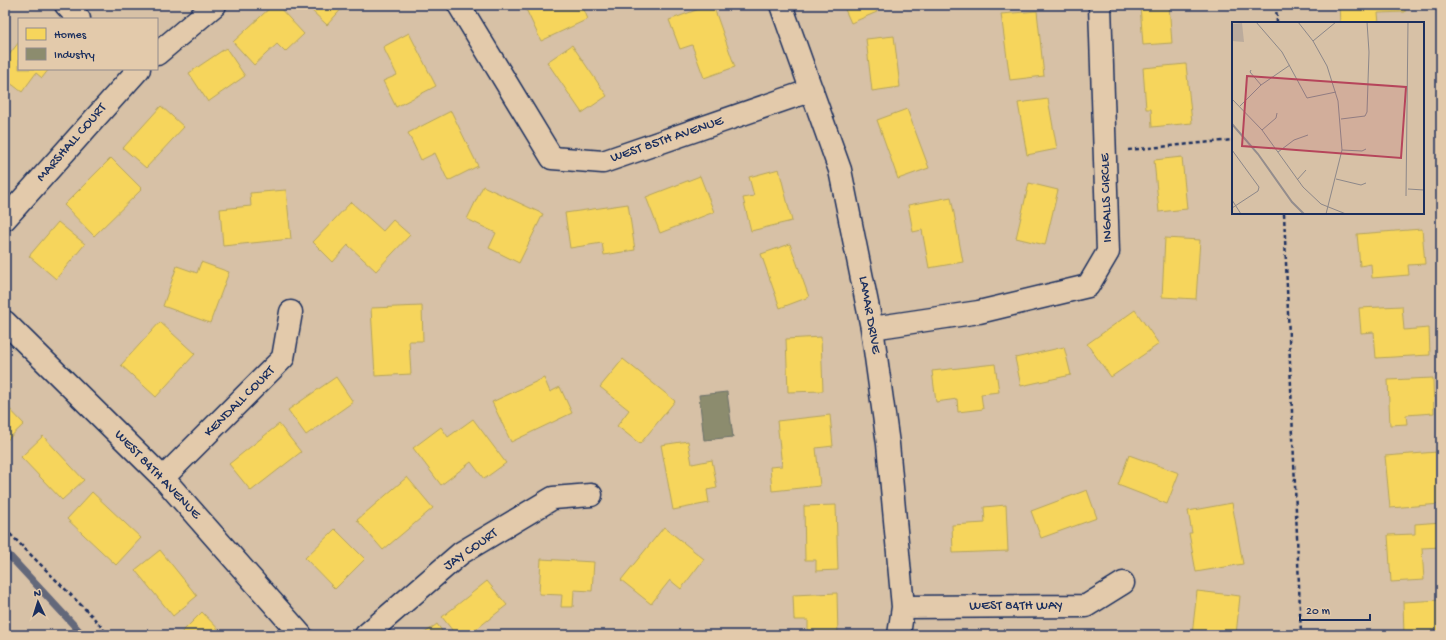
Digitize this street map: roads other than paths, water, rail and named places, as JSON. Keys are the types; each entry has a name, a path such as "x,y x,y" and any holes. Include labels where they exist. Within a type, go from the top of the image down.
{"street":[{"path":"66,5 79,18"},
{"path":"158,53 215,5"},
{"name":"WEST 85TH AVENUE","path":"459,5 552,158 603,162 812,90"},
{"name":"LAMAR DRIVE","path":"781,5 840,170 872,328 888,444 902,606 900,635"},
{"name":"INGALLS CIRCLE","path":"872,328 979,312 1088,286 1108,252 1100,5"},
{"name":"MARSHALL COURT","path":"5,219 133,71"},
{"name":"KENDALL COURT","path":"163,478 283,358 291,312"},
{"name":"WEST 84TH AVENUE","path":"5,322 163,478 301,635"},
{"name":"JAY COURT","path":"366,635 461,553 553,498 591,495"},
{"name":"WEST 84TH WAY","path":"902,606 1086,606 1123,583"}],"waterway":[{"path":"5,551 83,635"}]}
